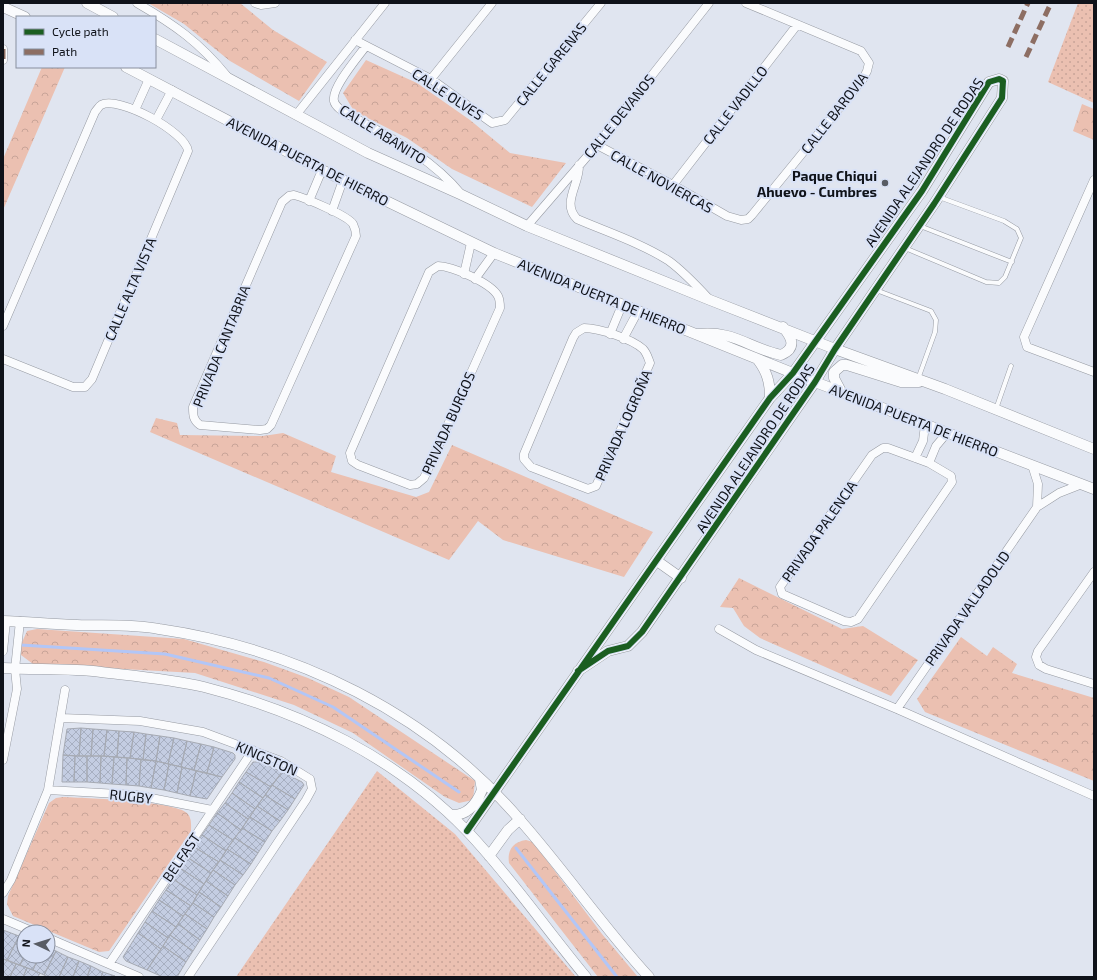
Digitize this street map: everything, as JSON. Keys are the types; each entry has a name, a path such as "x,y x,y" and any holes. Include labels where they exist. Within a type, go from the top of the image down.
{"street":[{"path":"87,3 111,16"},
{"path":"138,3 189,35 212,58 230,80"},
{"path":"255,3 273,4"},
{"path":"296,115 354,40 385,3"},
{"path":"432,79 492,3"},
{"name":"CALLE GARENAS","path":"498,123 505,120 601,3"},
{"name":"CALLE DEVANOS","path":"527,226 597,145 709,3"},
{"path":"746,3 798,25"},
{"path":"3,7 23,16"},
{"name":"CALLE BAROVIA","path":"727,216 740,220 748,219 752,215 868,71 869,63 861,51 798,25"},
{"name":"CALLE VADILLO","path":"674,185 798,25"},
{"path":"156,40 368,153 527,226 710,300 816,340 835,349 922,380 1094,449"},
{"name":"CALLE OLVES","path":"354,40 432,79 492,123 498,123"},
{"name":"CALLE ABANITO","path":"366,46 338,86 334,96 336,106 342,111 425,159 448,177 462,195"},
{"path":"3,49 3,60"},
{"name":"AVENIDA PUERTA DE HIERRO","path":"128,68 322,170 471,243 758,360 1094,489"},
{"path":"136,110 149,79"},
{"name":"AVENIDA ALEJANDRO DE RODAS","path":"467,831 495,793 578,671 610,629 770,398 793,373 922,191 989,82 999,79 1003,81 1004,86 1002,98 939,197 835,349 816,382 681,578 635,641 628,646 608,651 578,671"},
{"path":"156,120 172,90"},
{"name":"CALLE ALTA VISTA","path":"3,326 95,112 102,105 110,104 136,110 156,120 185,142 188,151 92,379 85,387 73,387 3,359"},
{"name":"CALLE NOVIERCAS","path":"597,145 674,185 727,216"},
{"path":"580,165 578,180 569,204 572,215 577,219 649,250 668,261 684,273 710,300"},
{"path":"309,201 322,170"},
{"path":"332,211 343,180"},
{"path":"1094,180 1024,338 1027,347 1094,372"},
{"name":"PRIVADA CANTABRIA","path":"294,195 309,201 332,211 353,224 356,236 271,425 267,429 260,430 200,425 193,415 193,406 282,202 289,196 294,195"},
{"path":"464,274 471,243"},
{"path":"475,279 494,253"},
{"name":"PRIVADA BURGOS","path":"438,266 445,266 464,274 475,279 498,295 500,308 424,478 417,484 404,484 358,465 352,461 350,453 429,272 438,266"},
{"path":"610,334 622,305"},
{"path":"623,339 638,311"},
{"name":"PRIVADA LOGROÑA","path":"584,328 594,328 610,334 642,349 650,363 596,486 592,489 582,488 531,467 524,459 524,454 576,333 584,328"},
{"path":"696,334 713,332 724,334 781,355 787,352 791,346 791,337 783,328"},
{"path":"758,360 766,371 770,384 770,398"},
{"path":"842,393 834,378 834,372 842,365 847,365 901,382 922,380"},
{"path":"915,458 923,441 924,425"},
{"path":"929,463 936,446 946,433"},
{"name":"PRIVADA PALENCIA","path":"883,448 888,448 915,458 929,463 951,476 952,482 858,619 851,622 844,621 780,593 780,587 875,452 883,448"},
{"path":"1032,466 1038,484 1037,507"},
{"name":"PRIVADA VALLADOLID","path":"897,709 1037,507 1059,493 1082,484"},
{"path":"657,561 681,578"},
{"path":"1094,572 1038,651 1036,657 1039,665 1046,669 1094,684"},
{"path":"3,651 4,621 157,628 211,638 298,664 347,686 384,706 455,756 495,793 520,819 620,945 649,977"},
{"path":"3,760 17,689 15,669 20,621"},
{"path":"610,629 611,638 616,645 621,648"},
{"path":"718,629 756,650 897,709 1094,796"},
{"path":"3,668 99,672 203,687 257,702 297,717 329,732 394,769 451,815 488,856 586,977"},
{"path":"3,894 11,880 48,790 65,690"},
{"name":"KINGSTON","path":"61,718 140,721 203,732 281,761 307,776 312,785 312,789 298,814 188,977"},
{"name":"BELFAST","path":"109,964 253,750"},
{"path":"451,815 460,816 470,810 482,790 480,779"},
{"name":"RUGBY","path":"48,790 136,795 212,810"},
{"path":"488,856 508,830 520,819"},
{"path":"3,919 16,924"},
{"path":"56,941 139,977"}],"lane":[{"path":"904,248 986,282 999,283 1005,277 1021,238 1017,229 1004,221 939,197"},
{"path":"919,225 1012,262"},
{"path":"875,290 931,311 936,320 935,332 922,380"},
{"path":"996,409 1011,366"}],"green space":[{"path":"148,3 240,3 273,30 327,62 299,101 230,61 184,24"},
{"path":"1078,3 1094,3 1094,103 1048,82"},
{"path":"366,60 417,83 470,120 510,153 566,163 532,207 452,169 407,138 354,111 343,93"},
{"path":"42,68 65,68 3,210 3,159"},
{"path":"1082,104 1094,109 1094,140 1073,131"},
{"path":"156,418 177,423 180,435 263,436 283,433 336,456 331,472 416,497 429,492 452,445 653,532 624,577 503,540 478,521 449,560 150,432"},
{"path":"739,578 842,629 863,626 918,660 891,696 760,638 744,626 733,608 720,607"},
{"path":"37,629 184,639 264,662 308,678 349,697 475,781 473,800 459,803 445,797 353,733 294,705 195,673 33,664 21,655 20,647 27,631"},
{"path":"961,637 987,656 993,647 1017,664 1012,673 1094,698 1094,781 925,712 917,699"},
{"path":"377,771 455,834 576,977 236,977"},
{"path":"56,798 108,799 148,803 179,809 189,815 191,831 109,951 99,952 56,934 56,924 32,924 13,916 7,904 8,896 49,803"},
{"path":"526,840 533,842 602,934 638,977 598,977 509,863 509,854 512,847 521,841"}],"building":[{"path":"81,728 93,729 91,756 79,756"},
{"path":"81,728 79,756 63,755 67,729"},
{"path":"93,729 107,730 104,756 91,756"},
{"path":"107,730 119,731 117,757 104,756"},
{"path":"119,731 134,732 130,758 117,757"},
{"path":"134,732 146,734 143,760 130,758"},
{"path":"146,734 160,736 156,761 143,760"},
{"path":"160,736 174,738 168,764 156,761"},
{"path":"174,738 187,741 181,767 168,764"},
{"path":"187,741 201,744 194,770 181,767"},
{"path":"201,744 214,747 207,773 194,770"},
{"path":"214,747 235,755 235,759 222,777 207,773"},
{"path":"63,755 75,756 74,782 62,782"},
{"path":"75,756 87,756 87,782 74,782"},
{"path":"87,756 101,756 100,783 87,782"},
{"path":"101,756 114,757 112,784 100,783"},
{"path":"114,757 127,758 126,785 112,784"},
{"path":"127,758 141,759 139,786 126,785"},
{"path":"141,759 156,761 151,788 139,786"},
{"path":"156,761 169,764 164,790 151,788"},
{"path":"253,762 259,762 282,772 271,787 246,772"},
{"path":"169,764 182,767 177,793 164,790"},
{"path":"182,767 196,771 190,796 177,793"},
{"path":"196,771 222,777 207,799 190,796"},
{"path":"246,772 271,787 263,798 239,782"},
{"path":"282,772 302,782 304,785 295,799 272,785"},
{"path":"239,782 263,798 255,809 232,793"},
{"path":"272,785 295,799 288,810 265,795"},
{"path":"232,793 255,809 248,819 225,803"},
{"path":"265,795 288,810 280,821 257,806"},
{"path":"225,803 248,819 241,830 217,813"},
{"path":"257,806 280,821 272,831 250,817"},
{"path":"217,813 241,830 233,840 209,825"},
{"path":"250,817 272,831 265,842 242,828"},
{"path":"209,825 233,840 226,851 202,835"},
{"path":"242,828 265,842 258,853 235,838"},
{"path":"202,835 226,851 219,862 194,847"},
{"path":"235,838 258,853 251,864 227,849"},
{"path":"194,847 219,862 211,873 187,857"},
{"path":"227,849 251,864 243,875 220,860"},
{"path":"187,857 211,873 204,884 180,868"},
{"path":"220,860 243,875 235,885 213,870"},
{"path":"180,868 204,884 197,895 173,879"},
{"path":"213,870 235,885 228,896 206,881"},
{"path":"173,879 197,895 191,906 166,890"},
{"path":"206,881 228,896 221,907 199,892"},
{"path":"166,890 191,906 183,916 159,900"},
{"path":"199,892 221,907 214,917 193,903"},
{"path":"159,900 183,916 176,927 152,911"},
{"path":"193,903 214,917 207,929 185,914"},
{"path":"152,911 176,927 168,938 145,922"},
{"path":"185,914 207,929 200,940 178,924"},
{"path":"145,922 168,938 161,949 138,933"},
{"path":"178,924 200,940 193,951 170,935"},
{"path":"3,930 16,935 16,942 7,960 3,959"},
{"path":"138,933 161,949 147,970 126,961 123,957"},
{"path":"170,935 193,951 186,962 163,946"},
{"path":"16,942 16,963 7,960"},
{"path":"163,946 186,962 177,977 163,977 147,970"},
{"path":"56,951 68,957 59,977 48,977 44,975 50,964 56,964"},
{"path":"68,957 79,961 73,977 59,977"},
{"path":"3,959 16,964 10,977 3,977"},
{"path":"79,961 91,966 87,977 73,977"},
{"path":"16,964 27,968 23,977 10,977"},
{"path":"20,964 36,964 33,970"},
{"path":"36,964 50,964 44,975 33,970"},
{"path":"91,966 103,972 101,977 87,977"},
{"path":"27,968 40,973 38,977 23,977"},
{"path":"103,972 115,976 101,977"}],"waterway":[{"path":"21,645 165,654 269,678 333,707 459,792"},
{"path":"516,848 617,977"}],"marked path":[{"path":"1008,47 1028,3"},
{"path":"1026,57 1051,3"},
{"path":"3,49 3,60"}],"cycle path":[{"path":"467,831 770,398 793,373 922,191 989,82 999,79 1003,81 1002,98 934,204 835,349 815,382 642,632 628,646 608,651 578,671"}],"place":[{"name":"Paque Chiqui Ahuevo - Cumbres","path":"885,183"}]}
